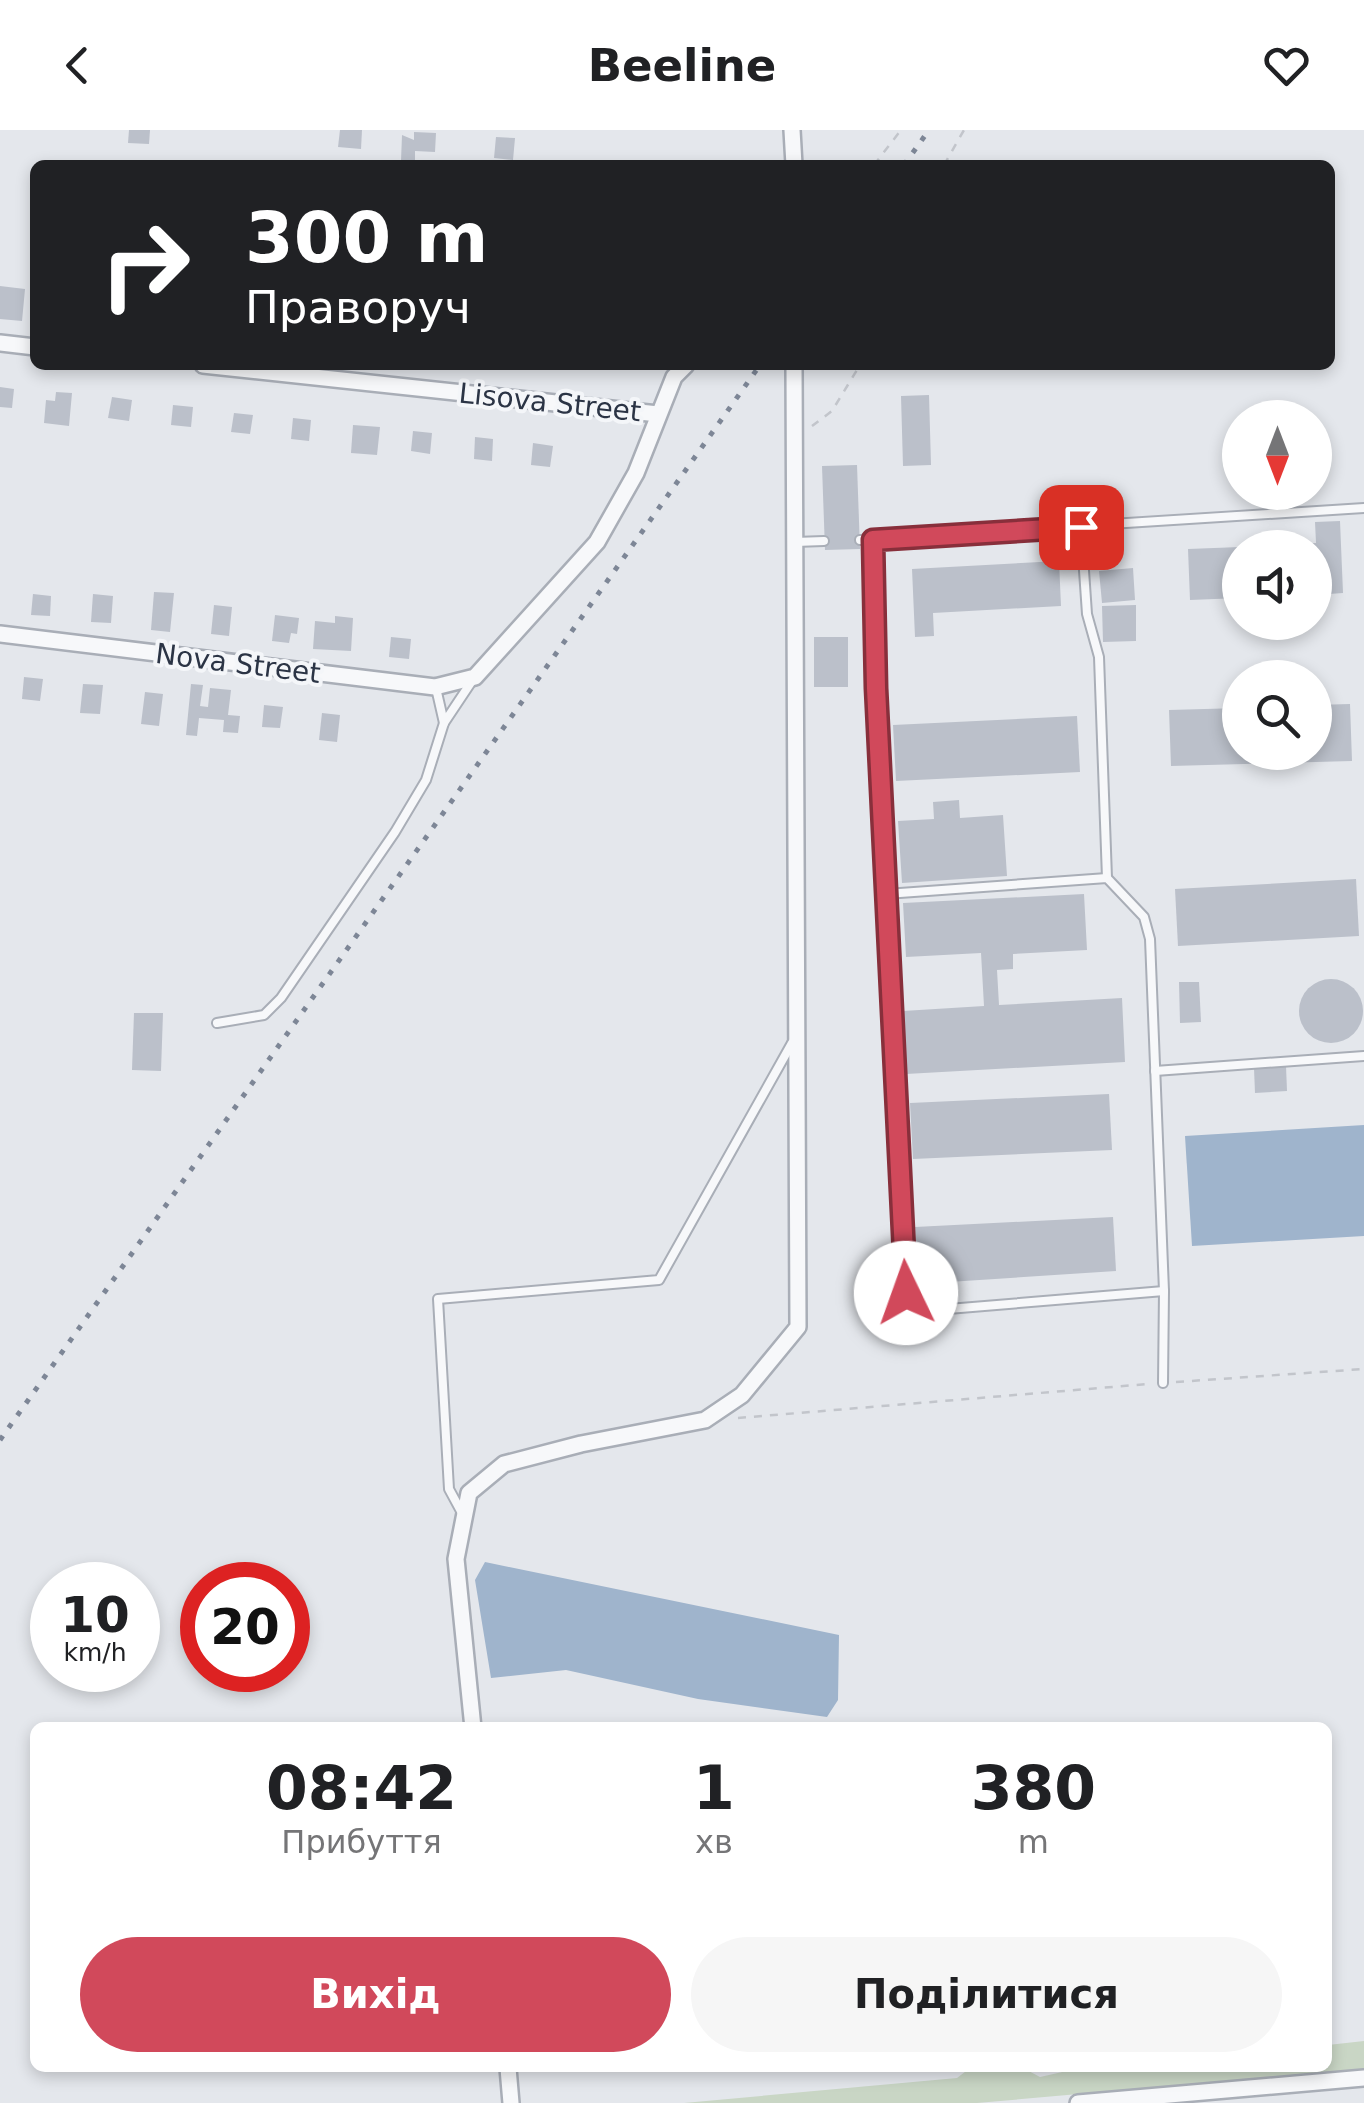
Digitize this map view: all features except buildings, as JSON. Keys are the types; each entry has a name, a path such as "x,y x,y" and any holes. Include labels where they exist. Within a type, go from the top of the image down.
{"street":[{"path":"792,130 794,160"},
{"path":"0,343 30,346"},
{"name":"Lisova Street","path":"249,370 658,414"},
{"path":"475,678 596,542 636,473 674,377 681,370"},
{"path":"472,1722 456,1559 468,1493 504,1464 581,1444 705,1420 742,1395 798,1327 794,370"},
{"name":"Nova Street","path":"0,634 436,688 475,678"},
{"path":"508,2072 511,2103"},
{"path":"1078,2103 1364,2078"}],"lane":[{"path":"860,540 1364,508"},
{"path":"1081,527 1087,614 1099,658 1108,878 1144,918 1150,939 1164,1291 1163,1383"},
{"path":"873,540 876,688 906,1293 911,1304 920,1310 936,1310 1164,1291"},
{"path":"795,542 824,541"},
{"path":"217,1023 264,1015 281,998 426,780 444,723 475,678"},
{"path":"436,688 444,723"},
{"path":"886,894 1108,878"},
{"path":"464,1517 449,1489 438,1299 659,1280 797,1035"},
{"path":"1155,1071 1364,1056"}],"path":[{"path":"878,160 901,130"},
{"path":"947,160 964,130"},
{"path":"794,440 832,410 857,370"},
{"path":"705,1420 1364,1368"}],"green space":[{"path":"1364,2041 1364,2069 1332,2072 1332,2045"},
{"path":"965,2072 1031,2072 1040,2077 1062,2072 1330,2072 977,2103 684,2103 957,2078"}],"water":[{"path":"1364,1125 1364,1236 1192,1246 1185,1136"},
{"path":"485,1562 839,1635 838,1700 827,1717 698,1699 566,1670 491,1678 475,1580"}],"railway":[{"path":"908,160 929,130"},
{"path":"0,1440 756,370"}],"route":[{"path":"906,1293 876,688 873,540 1081,527"}]}
